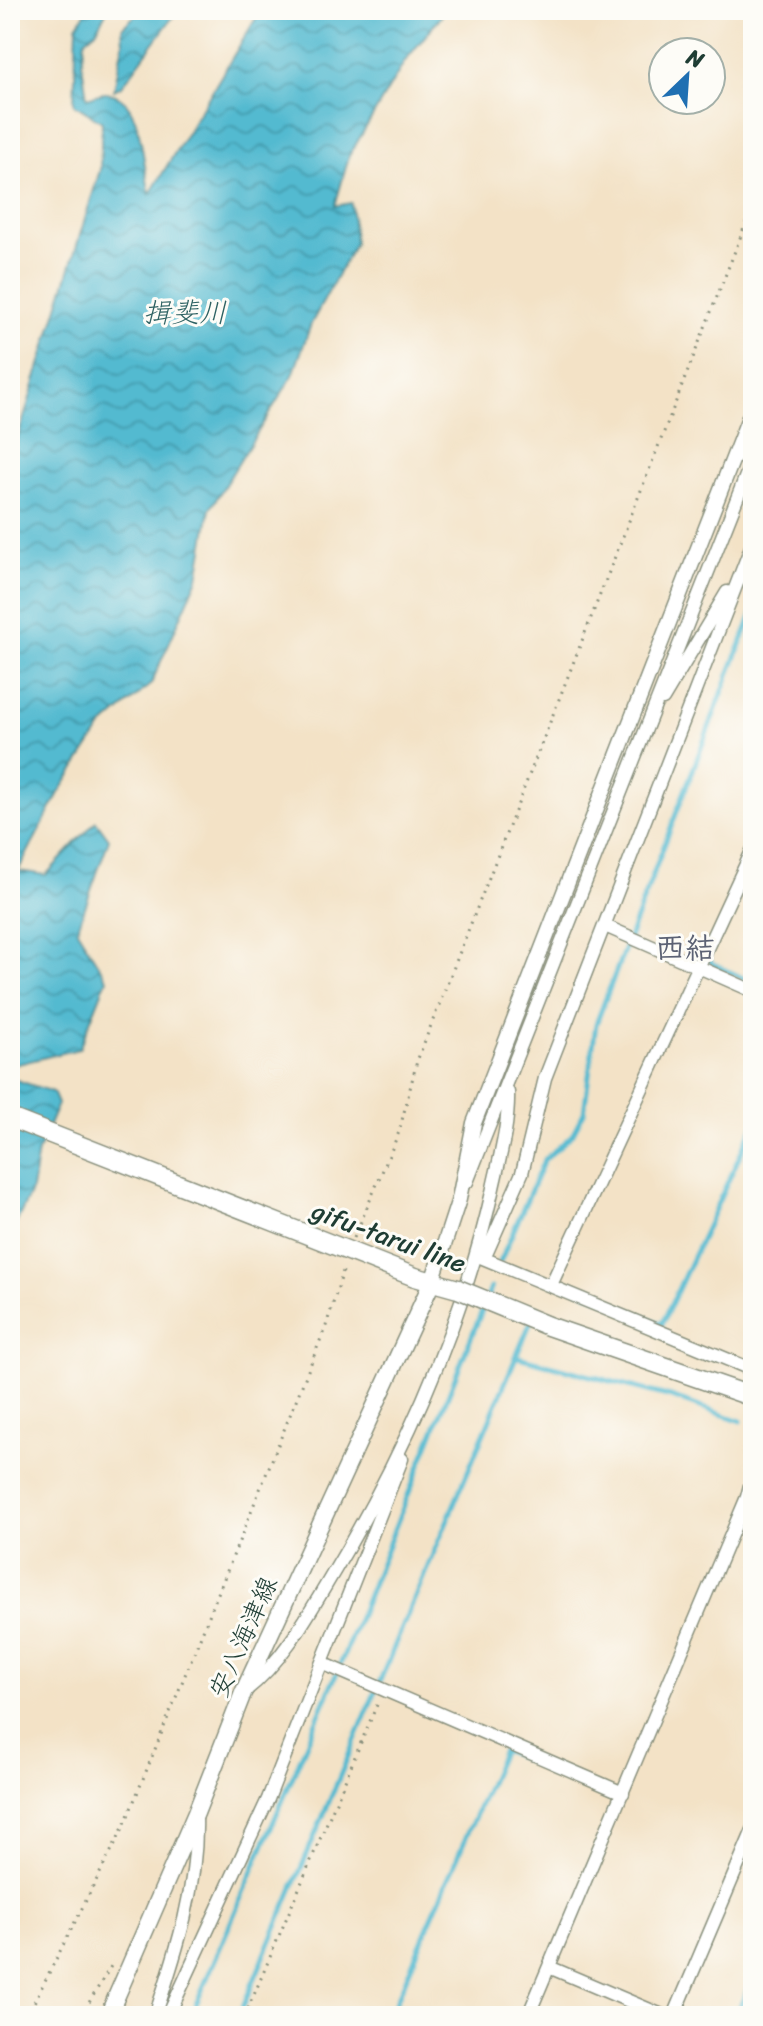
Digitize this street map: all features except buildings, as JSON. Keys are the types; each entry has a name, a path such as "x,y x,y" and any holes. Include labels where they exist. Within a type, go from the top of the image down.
{"main road":[{"name":"gifu-tarui line","path":"10,1118 548,1326 753,1397"},
{"name":"安八海津線","path":"108,2016 196,1813 243,1693 423,1279"}],"street":[{"path":"459,1199 480,1109 753,407"},
{"path":"423,1279 508,1085 753,458"},
{"path":"651,715 678,679 752,547"},
{"path":"478,1256 487,1252 522,1173 545,1078 752,547"},
{"path":"551,1285 753,849"},
{"path":"605,926 753,991"},
{"path":"168,2016 268,1799 478,1256 509,1118 508,1085"},
{"path":"478,1256 753,1370"},
{"path":"243,1693 264,1676 311,1610 359,1530 415,1420"},
{"path":"528,2016 747,1497 753,1474"},
{"path":"322,1663 623,1793"},
{"path":"155,2016 183,1931 197,1847 196,1813"},
{"path":"674,2016 753,1830"},
{"path":"549,1967 664,2016"}],"path":[{"path":"349,1252 399,1132 417,1061 753,205"},
{"path":"27,2016 124,1826 326,1326 345,1267"},
{"path":"245,2016 384,1689"}],"water":[{"name":"揖斐川","path":"87,10 107,10 96,31 85,40 82,63 87,98 105,93 118,96 127,105 139,133 150,194 261,10 446,10 405,61 349,156 335,206 351,203 355,243 311,324 293,375 210,509 198,578 151,684 102,727 59,793 18,871 46,875 96,821 109,839 77,930 107,979 79,1049 10,1066 10,463 100,170 102,122 74,104 77,26"},
{"path":"141,10 178,10 122,86 114,90 123,43 122,28"},
{"path":"10,1078 53,1092 58,1104 38,1151 32,1189 10,1236"}],"waterway":[{"path":"500,1262 544,1160 572,1135 584,1112 596,1024 753,612"},
{"path":"747,849 753,836"},
{"path":"709,955 711,963 753,983"},
{"path":"564,1283 662,1324 753,1127"},
{"path":"191,2016 338,1670 491,1288"},
{"path":"239,2016 537,1307"},
{"path":"518,1357 671,1397 741,1421"},
{"path":"390,2016 503,1750 607,1795"},
{"path":"736,2016 753,1977"}],"district":[{"name":"西結","path":"685,948"}]}
